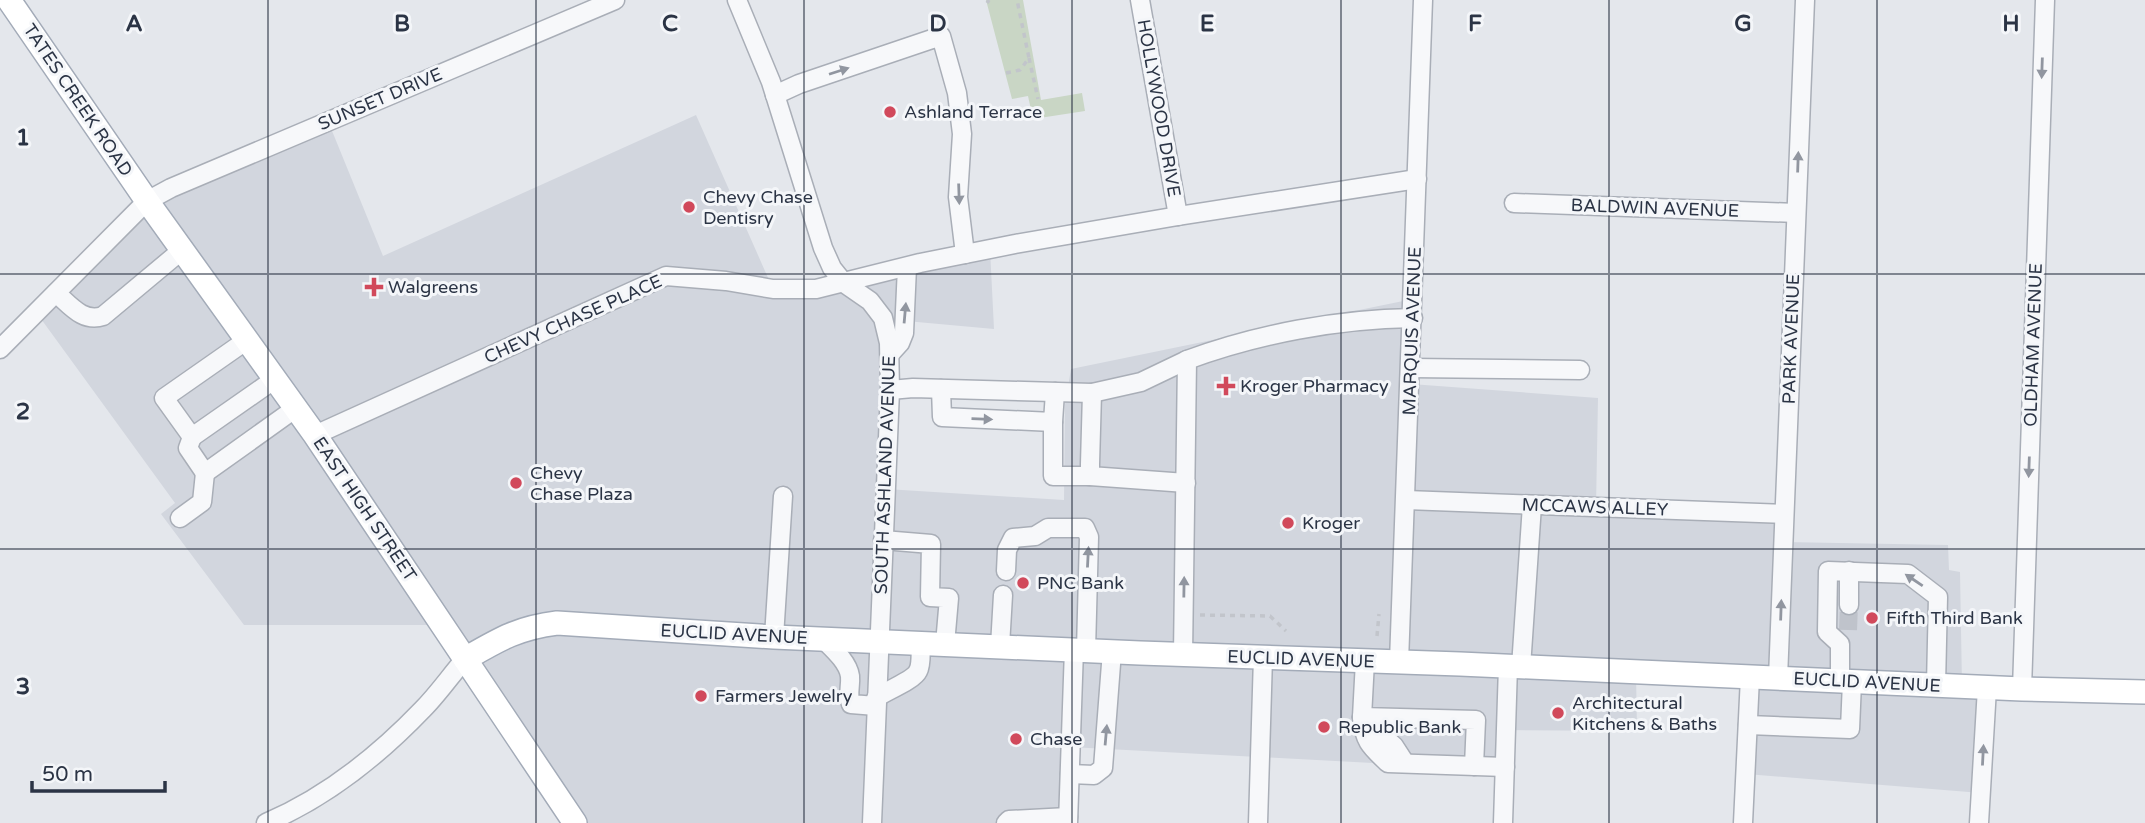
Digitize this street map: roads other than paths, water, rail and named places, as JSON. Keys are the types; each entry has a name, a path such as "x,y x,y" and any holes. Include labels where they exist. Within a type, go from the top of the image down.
{"main road":[{"name":"TATES CREEK ROAD","path":"9,0 147,201"},
{"name":"EAST HIGH STREET","path":"147,201 316,435 575,823"},
{"name":"EUCLID AVENUE","path":"465,659 510,634 531,626 557,624 878,642 1987,688 2145,692"}],"street":[{"name":"SUNSET DRIVE","path":"0,349 147,201 171,188 615,0"},
{"name":"SOUTH ASHLAND AVENUE","path":"737,0 775,95 823,248 832,268 844,283 861,293 878,310 886,327 890,354 890,390 872,823"},
{"name":"HOLLYWOOD DRIVE","path":"1140,0 1178,216"},
{"name":"MARQUIS AVENUE","path":"1399,662 1423,0"},
{"name":"PARK AVENUE","path":"1778,678 1805,0"},
{"name":"OLDHAM AVENUE","path":"2022,689 2045,0"},
{"path":"775,95 799,84 941,36 957,93 962,134 958,197 965,254"},
{"path":"844,283 965,254 1178,216 1417,179"},
{"name":"BALDWIN AVENUE","path":"1514,203 1796,213"},
{"path":"56,293 85,317 93,320 103,316 181,250"},
{"path":"890,354 900,343 904,333 907,267"},
{"name":"CHEVY CHASE PLACE","path":"316,435 666,276 783,289 816,289 844,283"},
{"path":"890,390 1092,393 1141,382 1187,360 1230,344 1364,319 1413,318"},
{"path":"192,437 164,398 247,340"},
{"path":"1183,655 1187,360"},
{"path":"1411,368 1580,370"},
{"path":"180,518 202,502 205,473 188,448 192,437 275,379"},
{"path":"941,389 942,417 1054,422"},
{"path":"1055,392 1052,476 1186,483"},
{"path":"1090,476 1092,393"},
{"path":"205,473 296,408"},
{"path":"774,637 783,496"},
{"name":"MCCAWS ALLEY","path":"1406,500 1784,514"},
{"path":"1503,823 1505,767 1532,505"},
{"path":"1006,571 1007,550 1013,538 1035,536 1048,528 1085,528 1089,537 1068,820 1009,820 1006,823"},
{"path":"883,540 931,544 930,597 949,598 945,644"},
{"path":"1748,725 1850,729 1844,637 1827,632 1828,571 1908,573 1937,597 1936,685"},
{"path":"1849,571 1849,605"},
{"path":"1000,646 1003,596"},
{"path":"823,639 841,658 849,672 847,695 852,704 876,702 897,684 909,682 918,673 921,643"},
{"path":"1070,774 1094,775 1103,768 1112,651"},
{"path":"1258,823 1263,657"},
{"path":"266,823 297,809 360,768 425,707 465,659"},
{"path":"1366,661 1363,733 1370,746 1388,763 1505,767"},
{"path":"1743,823 1750,677"},
{"path":"1979,823 1987,688"},
{"path":"1362,717 1476,720 1474,766"}],"tunnel":[{"path":"1848,630 1849,605"}],"place":[{"name":"Ashland Terrace","path":"890,112"},
{"name":"Chevy Chase Dentisry","path":"689,207"},
{"name":"Walgreens","path":"374,287"},
{"name":"Kroger Pharmacy","path":"1226,386"},
{"name":"Chevy Chase Plaza","path":"516,483"},
{"name":"Kroger","path":"1288,523"},
{"name":"PNC Bank","path":"1023,583"},
{"name":"Fifth Third Bank","path":"1872,618"},
{"name":"Farmers Jewelry","path":"701,696"},
{"name":"Architectural Kitchens & Baths","path":"1558,713"},
{"name":"Republic Bank","path":"1324,727"},
{"name":"Chase","path":"1016,739"}]}
